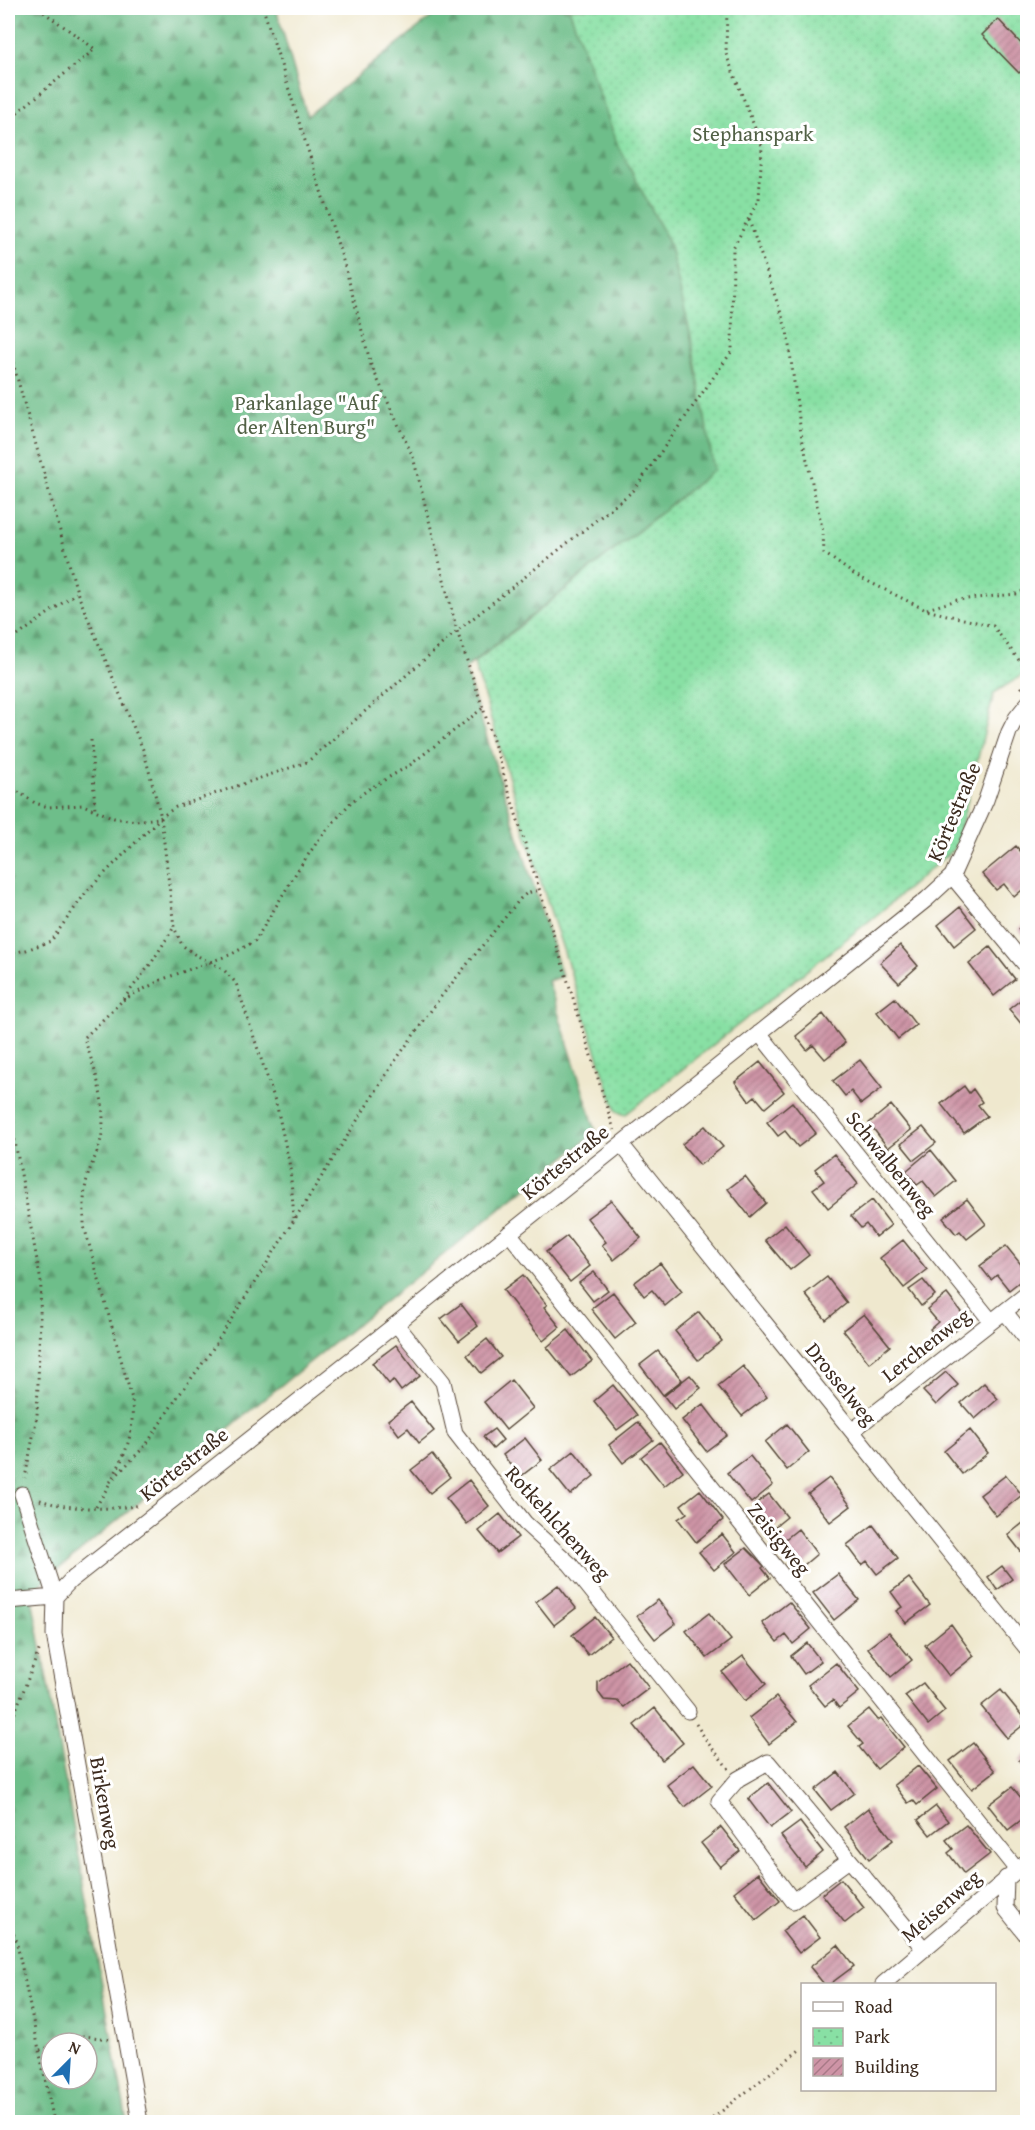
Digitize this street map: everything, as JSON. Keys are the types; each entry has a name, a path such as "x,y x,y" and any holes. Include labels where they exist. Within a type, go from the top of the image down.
{"street":[{"name":"Körtestraße","path":"55,1597 70,1581 396,1324 927,899 952,876 986,800 1021,699"},
{"path":"1016,718 1028,729"},
{"path":"952,876 1028,968"},
{"name":"Schwalbenweg","path":"759,1033 991,1322"},
{"name":"Drosselweg","path":"621,1144 1028,1650"},
{"name":"Zeisigweg","path":"509,1233 1017,1870"},
{"name":"Lerchenweg","path":"852,1431 1028,1293"},
{"path":"1005,1312 1028,1341"},
{"name":"Rotkehlchenweg","path":"396,1324 443,1382 455,1433 525,1523 570,1564 688,1711"},
{"name":"Birkenweg","path":"22,1494 55,1597 54,1634 140,2122"},
{"path":"8,1601 55,1597"},
{"path":"849,1860 793,1901 719,1802 738,1779 768,1762 924,1949"},
{"path":"1017,1870 1005,1908 1028,1937"},
{"name":"Meisenweg","path":"884,1983 1017,1870"}],"path":[{"path":"8,120 95,49 38,8"},
{"path":"263,8 346,270 371,365 413,457 457,631 614,1130 621,1144"},
{"path":"8,954 51,941 87,891 161,818 176,807 307,762 457,631 634,490 732,351 733,248 759,199 762,146 726,54 727,8"},
{"path":"749,219 787,331 801,433 823,532 824,553 855,575 926,610 993,626 1028,672"},
{"path":"8,345 77,592 144,752 161,818 174,927 183,945 194,954 223,969 236,984 277,1107 290,1167 294,1218"},
{"path":"926,610 957,600 1016,594 1028,589"},
{"path":"8,643 77,592"},
{"path":"1021,699 1028,681"},
{"path":"122,1001 163,979 232,954 255,941 299,868 320,838 351,802 410,765 483,708"},
{"path":"91,740 95,810"},
{"path":"8,785 35,803 48,807 82,805 114,818 136,821 161,818"},
{"path":"110,1482 146,1445 249,1295 294,1218 393,1064 440,998 520,898 527,893 540,890"},
{"path":"96,1507 124,1456 133,1421 132,1399 84,1226 86,1180 101,1139 103,1107 84,1038 122,1001 152,962 174,927"},
{"path":"8,1104 41,1282 37,1416 22,1494 54,1505 124,1508 145,1504"},
{"path":"8,1730 42,1642"},
{"path":"688,1711 708,1743 738,1779"},
{"path":"8,1923 16,1939 39,2045"},
{"path":"99,2037 126,2040"},
{"path":"708,2122 801,2049"},
{"path":"48,2091 54,2122"}],"green space":[{"name":"Parkanlage \"Auf der Alten Burg\"","path":"8,8 276,8 307,116 443,8 569,8 618,146 669,242 691,337 714,470 465,669 562,976 548,981 596,1132 264,1399 31,1592 127,2122 8,2122"},
{"name":"Stephanspark","path":"569,8 1027,8 1027,672 994,693 956,847 879,913 625,1115 616,1111 535,864 474,663 714,470 691,337 669,242 618,146"}],"building":[{"path":"998,19 1028,51 1028,65 1019,73 982,35"},
{"path":"1016,846 1028,860 1028,885 1014,897 1004,884 996,890 982,874"},
{"path":"960,907 976,928 954,946 938,925"},
{"path":"1028,921 1028,940 1018,929"},
{"path":"900,945 918,966 899,983 880,963"},
{"path":"990,947 1015,979 994,996 969,964"},
{"path":"1028,994 1028,1032 1009,1009"},
{"path":"895,998 916,1025 898,1039 877,1012"},
{"path":"823,1014 845,1043 825,1059 813,1045 807,1050 796,1036"},
{"path":"860,1060 882,1088 861,1104 851,1091 845,1096 833,1081"},
{"path":"760,1062 784,1092 765,1108 755,1096 749,1101 735,1082"},
{"path":"964,1086 969,1093 973,1089 982,1102 978,1105 987,1116 964,1133 941,1104"},
{"path":"792,1102 816,1133 798,1147 785,1131 778,1136 767,1122"},
{"path":"891,1105 911,1130 888,1148 869,1123"},
{"path":"705,1126 723,1147 700,1165 682,1144"},
{"path":"923,1127 936,1143 914,1160 901,1144"},
{"path":"931,1150 956,1181 936,1197 923,1181 917,1185 906,1171"},
{"path":"834,1154 858,1184 828,1208 813,1189 824,1181 815,1169"},
{"path":"745,1176 766,1203 750,1217 728,1189"},
{"path":"967,1199 986,1224 967,1239 960,1231 956,1234 943,1218"},
{"path":"611,1200 641,1238 614,1260 602,1245 606,1242 587,1218"},
{"path":"872,1200 891,1225 876,1237 866,1224 861,1228 851,1216"},
{"path":"785,1224 809,1255 790,1270 765,1240"},
{"path":"567,1236 590,1266 570,1282 546,1252"},
{"path":"903,1240 927,1270 904,1288 880,1258"},
{"path":"1006,1246 1028,1273 1009,1290 997,1275 991,1280 980,1266"},
{"path":"660,1263 682,1292 665,1306 652,1290 644,1296 634,1283"},
{"path":"594,1272 608,1290 593,1301 579,1283"},
{"path":"523,1275 547,1305 544,1307 560,1327 543,1341 503,1290"},
{"path":"827,1277 847,1303 826,1320 805,1294"},
{"path":"923,1280 935,1295 921,1306 909,1290"},
{"path":"613,1292 636,1322 615,1339 591,1309"},
{"path":"947,1294 968,1321 941,1342 930,1329 938,1322 927,1309"},
{"path":"461,1304 478,1326 459,1341 441,1319"},
{"path":"699,1312 722,1341 698,1360 675,1331"},
{"path":"864,1314 890,1346 869,1363 843,1330"},
{"path":"568,1330 592,1361 571,1377 547,1347"},
{"path":"487,1339 501,1357 481,1373 467,1355"},
{"path":"396,1345 420,1376 401,1391 393,1380 389,1384 372,1363"},
{"path":"658,1351 682,1380 663,1395 640,1365"},
{"path":"743,1366 767,1397 742,1416 718,1386"},
{"path":"946,1372 958,1385 936,1405 923,1391"},
{"path":"690,1375 701,1388 674,1409 664,1396"},
{"path":"511,1380 533,1408 506,1430 484,1402"},
{"path":"984,1383 998,1399 975,1419 961,1403"},
{"path":"613,1385 637,1415 617,1430 594,1401"},
{"path":"411,1402 434,1431 419,1443 408,1428 399,1435 388,1420"},
{"path":"703,1404 727,1435 706,1451 682,1420"},
{"path":"638,1422 653,1440 623,1463 609,1445"},
{"path":"787,1424 809,1452 787,1470 765,1442"},
{"path":"494,1429 503,1440 493,1449 483,1437"},
{"path":"970,1430 988,1453 962,1474 944,1451"},
{"path":"525,1438 542,1460 520,1477 503,1455"},
{"path":"660,1442 683,1471 664,1486 641,1457"},
{"path":"574,1451 594,1476 570,1495 550,1470"},
{"path":"432,1454 450,1477 430,1493 411,1470"},
{"path":"750,1456 773,1485 751,1503 727,1473"},
{"path":"1006,1475 1022,1495 996,1516 980,1495"},
{"path":"829,1478 851,1506 830,1522 808,1494"},
{"path":"469,1480 489,1506 467,1524 446,1498"},
{"path":"700,1490 723,1520 696,1542 678,1519 687,1513 681,1505"},
{"path":"769,1494 787,1517 772,1529 754,1505"},
{"path":"500,1514 518,1537 497,1553 479,1531"},
{"path":"1028,1519 1028,1556 1026,1558 1008,1535"},
{"path":"873,1525 898,1558 877,1574 867,1561 862,1565 847,1545"},
{"path":"798,1529 817,1554 798,1570 778,1545"},
{"path":"722,1534 736,1552 714,1570 699,1552"},
{"path":"746,1548 764,1566 762,1568 770,1578 749,1595 725,1564"},
{"path":"1002,1566 1012,1579 997,1590 988,1577"},
{"path":"838,1574 859,1600 834,1620 813,1593"},
{"path":"909,1578 930,1605 906,1623 896,1611 902,1607 891,1592"},
{"path":"558,1585 576,1608 554,1625 536,1602"},
{"path":"658,1600 676,1623 655,1639 637,1616"},
{"path":"789,1602 811,1629 793,1644 786,1635 777,1642 762,1623"},
{"path":"709,1613 731,1640 707,1658 686,1631"},
{"path":"595,1617 611,1637 588,1655 572,1635"},
{"path":"951,1624 974,1656 949,1676 925,1645"},
{"path":"889,1632 912,1660 891,1677 868,1648"},
{"path":"807,1643 821,1661 804,1674 791,1656"},
{"path":"743,1656 766,1684 745,1701 722,1672"},
{"path":"627,1660 649,1688 624,1707 617,1701 604,1700 598,1692 598,1682"},
{"path":"836,1663 859,1692 839,1708 833,1700 825,1706 808,1685"},
{"path":"923,1683 945,1711 928,1725 905,1696"},
{"path":"1001,1690 1027,1722 1007,1738 981,1706"},
{"path":"776,1697 797,1722 769,1744 749,1718"},
{"path":"655,1708 683,1743 662,1760 634,1725"},
{"path":"869,1709 878,1720 881,1718 904,1747 877,1769 859,1747 863,1744 848,1726"},
{"path":"973,1743 995,1771 972,1789 950,1761"},
{"path":"1028,1753 1028,1771 1019,1760"},
{"path":"694,1764 712,1786 685,1807 667,1785"},
{"path":"918,1766 937,1789 917,1805 913,1800 908,1803 894,1785"},
{"path":"838,1772 854,1793 831,1810 815,1790"},
{"path":"768,1783 791,1812 770,1828 748,1799"},
{"path":"1012,1787 1028,1806 1028,1815 1008,1830 988,1805"},
{"path":"936,1806 948,1821 930,1835 918,1820"},
{"path":"868,1808 893,1840 869,1859 844,1827"},
{"path":"800,1822 823,1852 805,1867 781,1836"},
{"path":"966,1825 990,1854 964,1874 948,1853 953,1849 946,1840"},
{"path":"721,1827 740,1851 720,1867 701,1843"},
{"path":"758,1873 780,1901 756,1920 734,1892"},
{"path":"841,1879 864,1908 845,1923 822,1894"},
{"path":"803,1915 820,1937 799,1953 782,1931"},
{"path":"838,1945 854,1966 831,1983 823,1983 810,1967"}]}
